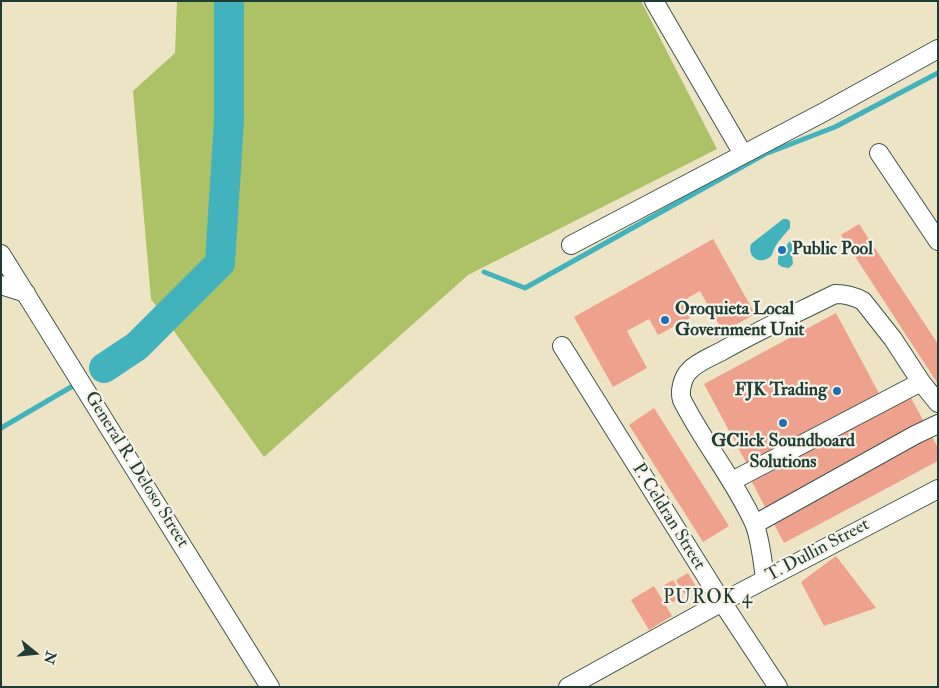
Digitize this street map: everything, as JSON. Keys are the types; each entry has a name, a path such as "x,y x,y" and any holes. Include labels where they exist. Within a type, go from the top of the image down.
{"street":[{"path":"654,1 743,154"},
{"path":"571,245 824,112 938,49"},
{"path":"879,153 938,241"},
{"name":"General R. Deloso Street","path":"1,254 270,687"},
{"path":"1,285 26,293"},
{"path":"765,579 755,524 732,481 686,409 680,395 684,379 689,371 735,344 835,294 850,295 863,302 875,316 938,403"},
{"name":"P. Celdran Street","path":"562,346 722,602 778,687"},
{"path":"732,481 921,382"},
{"path":"755,524 938,424"},
{"name":"T. Dullin Street","path":"568,687 722,602 938,489"}],"green space":[{"path":"177,1 641,1 717,149 468,275 264,457 151,299 133,91 175,53"}],"water":[{"path":"783,219 790,221 790,228 774,248 771,256 758,260 752,256 751,244"},
{"path":"791,240 795,241 796,244 792,254 793,264 789,268 782,267 778,264 778,257 784,253"}],"building":[{"path":"859,224 938,344 938,384 841,235"},
{"path":"713,239 755,314 723,332 700,291 681,302 690,318 658,335 649,319 627,331 647,368 613,387 574,317"},
{"path":"836,313 881,397 749,468 704,384"},
{"path":"910,396 938,448 938,461 784,543 752,482"},
{"path":"654,408 729,526 703,542 629,425"},
{"path":"836,556 876,608 824,626 801,582"},
{"path":"688,573 697,588 685,595 676,580"},
{"path":"673,580 683,597 671,603 661,587"},
{"path":"654,586 672,616 649,630 631,600"}],"waterway":[{"path":"104,368 137,346 220,263 229,120 229,1"},
{"path":"484,272 525,288 765,154 835,127 938,73"},
{"path":"1,428 71,387"}],"place":[{"name":"Public Pool","path":"782,250"},
{"name":"Oroquieta Local Government Unit","path":"665,320"},
{"name":"FJK Trading","path":"837,391"},
{"name":"GClick Soundboard Solutions","path":"783,423"}],"district":[{"name":"PUROK 4","path":"708,599"}]}
